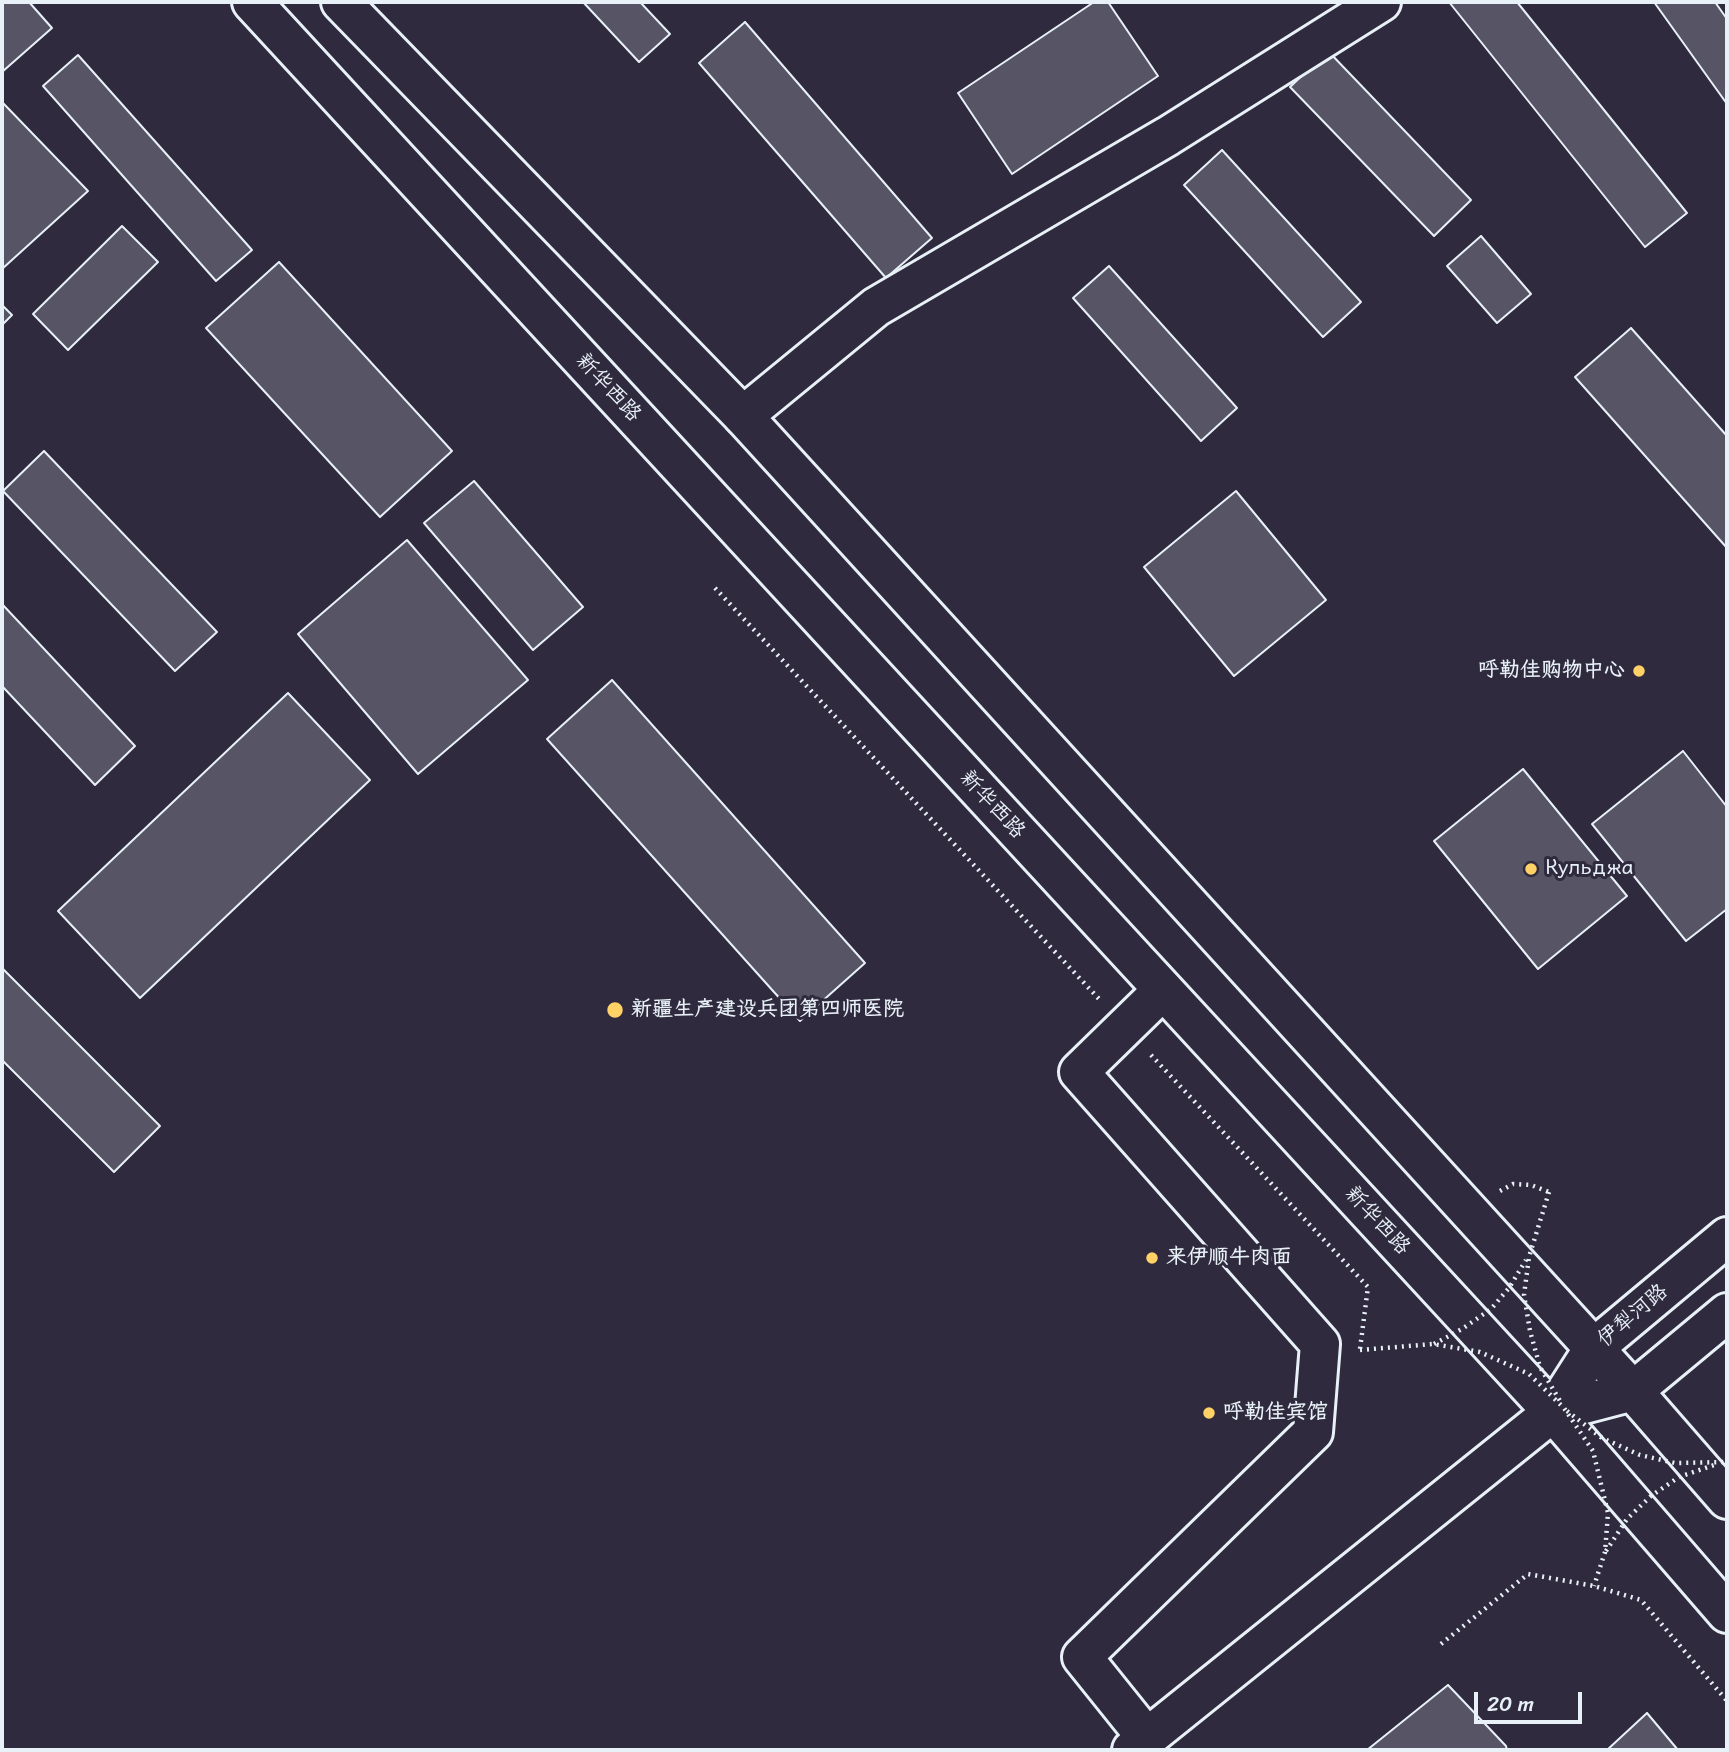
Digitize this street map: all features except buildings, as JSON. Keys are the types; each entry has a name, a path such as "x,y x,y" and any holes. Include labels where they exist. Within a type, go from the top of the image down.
{"main road":[{"name":"新华西路","path":"251,2 1163,990 1558,1410 1727,1613"},
{"path":"341,2 743,416 1633,1391 1723,1481"},
{"path":"743,416 876,307 1168,136 1381,2"},
{"path":"1163,990 1079,1072 1320,1344 1313,1433 1082,1657 1140,1744 1558,1410 1633,1391 1727,1312"},
{"name":"伊犁河路","path":"1558,1410 1594,1348 1727,1237"}],"path":[{"path":"1549,1192 1529,1256 1524,1295 1540,1367 1558,1410 1602,1438 1640,1455 1675,1463 1723,1481"},
{"path":"1433,1344 1462,1329 1491,1309 1529,1256"},
{"path":"1360,1350 1433,1344 1480,1352 1529,1374 1593,1451 1608,1513 1605,1552 1594,1586"},
{"path":"1723,1481 1727,1462"},
{"path":"1605,1552 1627,1520 1651,1496 1679,1477 1723,1481"},
{"path":"1441,1644 1528,1574 1594,1586 1641,1600 1727,1701"}],"place":[{"name":"呼勒佳购物中心","path":"1639,671"},
{"name":"Кульджа","path":"1531,869"},
{"name":"新疆生产建设兵团第四师医院","path":"615,1010"},
{"name":"来伊顺牛肉面","path":"1152,1258"},
{"name":"呼勒佳宾馆","path":"1209,1413"}]}
